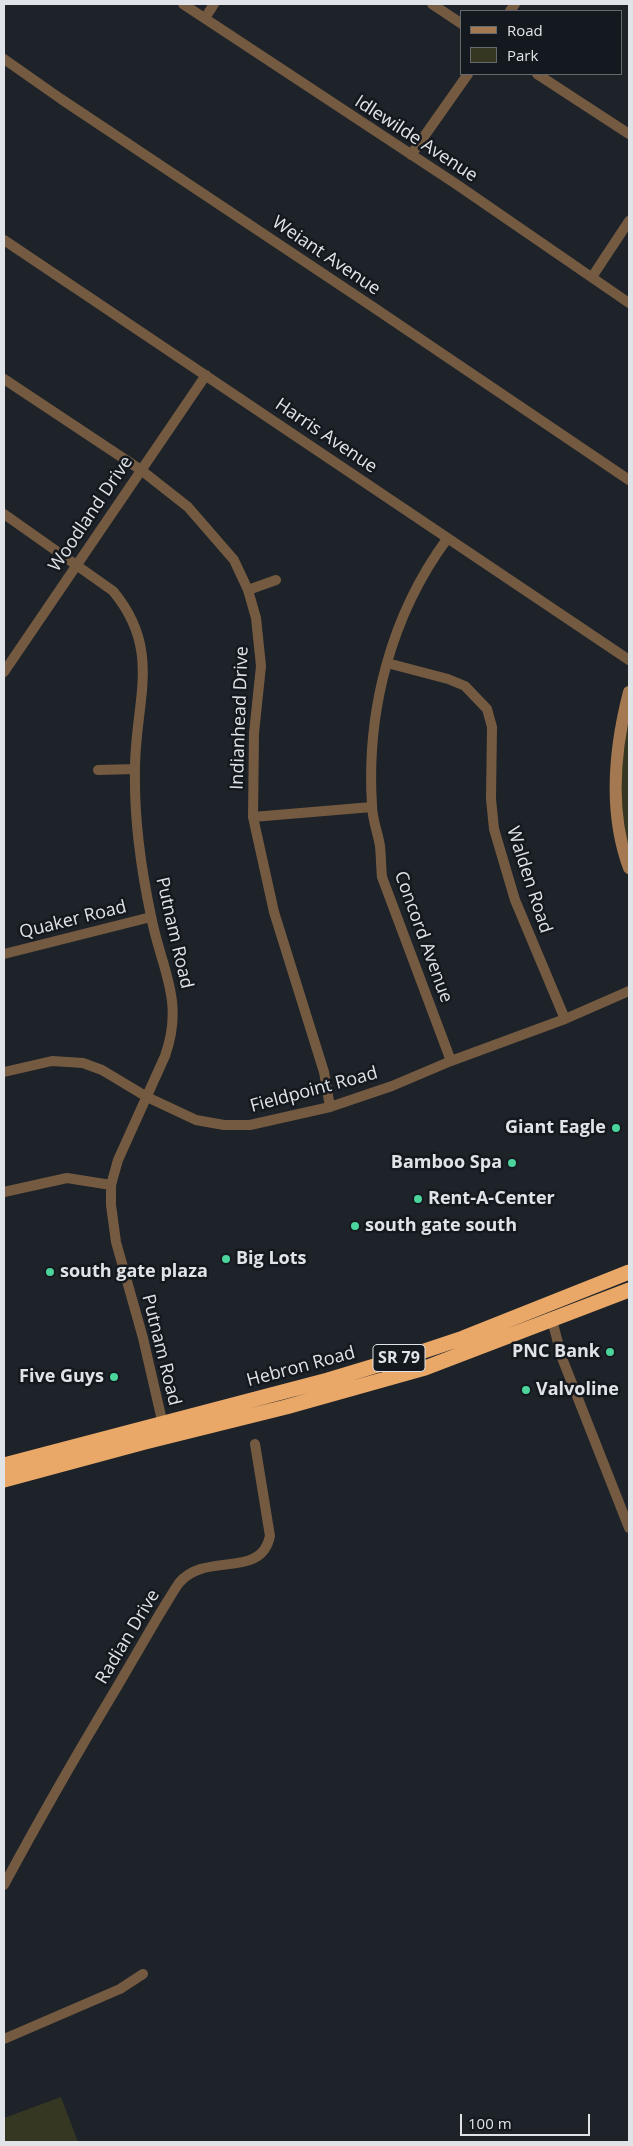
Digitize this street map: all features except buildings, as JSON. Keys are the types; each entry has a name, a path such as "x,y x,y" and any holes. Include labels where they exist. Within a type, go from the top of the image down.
{"highway":[{"name":"Hebron Road","path":"4,1465 328,1380 421,1352 463,1338 628,1272"},
{"path":"552,1320 566,1304 622,1281 628,1272"},
{"name":"Hebron Road","path":"4,1480 425,1368 629,1290"},
{"path":"441,1362 449,1352 524,1323 540,1306"}],"main road":[{"path":"629,692 620,726 615,773 617,821 629,868"}],"street":[{"name":"Idlewilde Avenue","path":"183,4 411,155 629,303"},
{"path":"205,18 214,4"},
{"path":"432,4 460,23"},
{"name":"Weiant Avenue","path":"4,59 629,480"},
{"path":"411,155 467,75"},
{"path":"539,75 629,134"},
{"path":"592,277 629,221"},
{"name":"Harris Avenue","path":"4,240 629,660"},
{"name":"Woodland Drive","path":"4,672 206,375"},
{"name":"Indianhead Drive","path":"4,379 141,470 188,507 234,560 248,590 256,618 260,666 254,741 253,817 274,912 324,1072 330,1107"},
{"name":"Putnam Road","path":"4,514 113,591 127,607 136,626 142,646 142,690 135,769 141,855 151,917 173,999 170,1043 118,1160 111,1185 111,1205 116,1242 143,1338 166,1438"},
{"name":"Concord Avenue","path":"447,539 430,562 413,594 387,663 374,717 371,760 372,807 380,847 382,877 451,1061"},
{"path":"248,590 276,580"},
{"name":"Walden Road","path":"387,663 448,679 465,686 486,709 492,728 491,800 496,838 515,900 565,1019"},
{"path":"98,770 135,769"},
{"path":"253,817 372,807"},
{"name":"Quaker Road","path":"4,954 151,917"},
{"name":"Fieldpoint Road","path":"4,1072 52,1061 83,1063 102,1070 147,1097 196,1120 224,1125 250,1125 330,1107 392,1086 451,1061 565,1019 629,991"},
{"path":"4,1192 67,1178 111,1185"},
{"path":"552,1320 562,1358 629,1528"},
{"name":"Radian Drive","path":"4,1885 47,1805 140,1646 181,1581 203,1567 243,1563 255,1559 268,1546 270,1536 254,1444"},
{"path":"4,2039 120,1989 143,1974"}],"green space":[{"path":"629,692 629,868 622,845 620,726"},
{"path":"61,2097 78,2142 4,2142 4,2118"}],"place":[{"name":"Giant Eagle","path":"616,1128"},
{"name":"Bamboo Spa","path":"512,1163"},
{"name":"Rent-A-Center","path":"418,1199"},
{"name":"south gate south","path":"355,1226"},
{"name":"Big Lots","path":"226,1259"},
{"name":"south gate plaza","path":"50,1272"},
{"name":"PNC Bank","path":"610,1352"},
{"name":"Five Guys","path":"114,1377"},
{"name":"Valvoline","path":"526,1390"}]}
